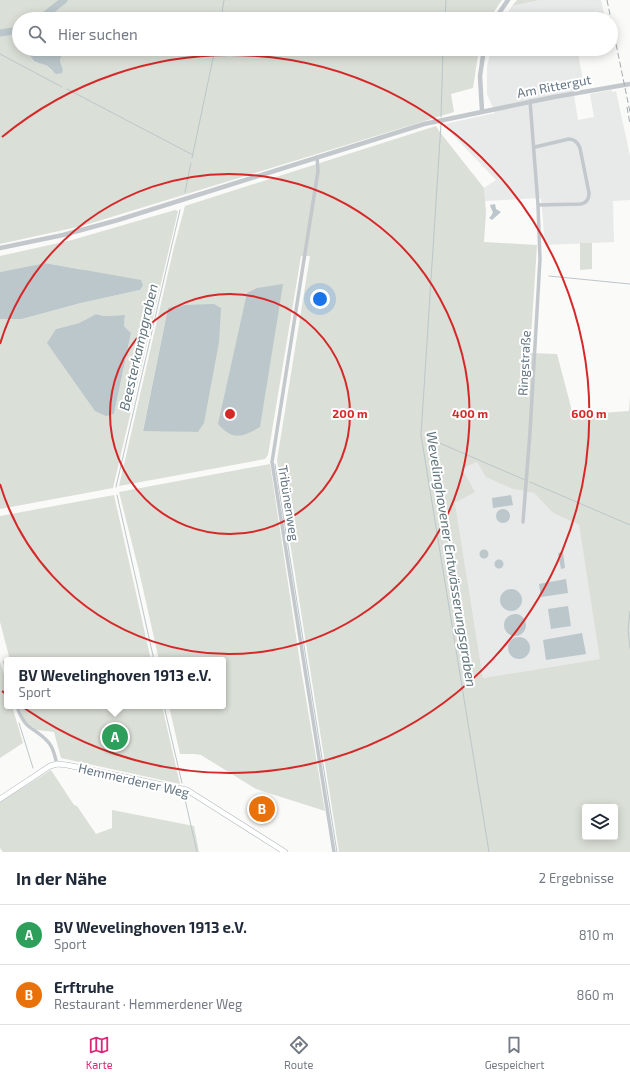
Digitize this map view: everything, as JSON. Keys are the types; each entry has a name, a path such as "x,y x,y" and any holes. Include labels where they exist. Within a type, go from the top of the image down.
{"main road":[{"path":"0,799 48,767 57,764"},
{"name":"Hemmerdener Weg","path":"57,764 187,790 285,852"}],"street":[{"path":"500,12 508,0"},
{"path":"482,111 480,72 483,56"},
{"name":"Am Rittergut","path":"0,248 89,228 418,125 530,101 630,84"},
{"name":"Ringstraße","path":"523,522 540,259 535,146 530,101"},
{"path":"535,146 569,139 576,142 580,148 589,195 587,200 580,204 538,205"},
{"name":"Tribünenweg","path":"317,157 318,171 272,462 334,852"},
{"path":"18,709 24,723 51,745 57,764"}],"shaded area":[{"path":"0,0 502,0 494,12 12,12 12,56 30,56 36,63 44,63 52,71 63,71 60,61 61,56 478,56 473,88 451,94 454,112 82,226 0,244"},
{"path":"517,0 540,0 512,6"},
{"path":"540,0 601,0 604,12 508,12 512,6"},
{"path":"30,56 61,56 60,61 63,70 62,73 56,74 46,65 35,62"},
{"path":"489,56 579,56 584,86 573,88 578,120 594,117 590,94 612,90 612,92 616,91 630,156 630,200 613,201 614,242 545,245 541,198 485,201 484,188 496,180 455,137 445,124 495,113 487,94 487,67"},
{"path":"436,126 484,188 486,213 484,242 537,245 530,353 557,354 573,415 629,411 630,398 630,852 339,852 277,460 310,256 301,256 268,455 265,459 119,486 174,247 185,206","holes":["168,308 198,432 143,430","477,462 486,477 513,489 534,493 553,513 579,525 600,659 483,678 455,503 475,492 462,469"]},
{"path":"495,204 496,209 501,212 492,220 489,218 493,212 490,205"},
{"path":"175,210 178,211 113,488 0,509 0,319 22,319 81,303 140,290 80,269 45,263 0,272 0,256 72,240","holes":["96,314 104,316 125,315 124,326 131,333 114,414 56,329 79,323"]},
{"path":"580,243 592,243 592,269 580,270"},
{"path":"45,263 141,280 143,285 140,290 81,303 22,319 0,319 0,272"},
{"path":"283,284 260,427 243,435 233,435 228,433 218,424 247,293 257,288"},
{"path":"214,304 221,308 219,342 204,423 198,432 143,431 168,308 186,305"},
{"path":"96,314 104,316 125,315 124,326 131,333 114,414 106,416 95,411 47,343 56,329 79,323"},
{"path":"477,462 513,489 534,493 553,513 579,525 601,659 483,678 455,503 474,492 462,469"},
{"path":"270,464 301,669 325,811 256,789 201,755 180,754 170,709 226,709 226,657 158,657 119,492"},
{"path":"114,495 150,657 9,657 0,622 0,516"},
{"path":"511,495 513,505 493,508 492,498"},
{"path":"500,509 506,509 510,513 510,519 506,523 500,523 496,519 496,513"},
{"path":"484,549 489,554 484,559 479,554"},
{"path":"563,552 565,568 561,569 558,553"},
{"path":"499,559 504,564 499,569 494,564"},
{"path":"566,579 568,593 541,597 539,584"},
{"path":"511,589 519,592 522,600 519,608 511,611 503,608 500,600 503,592"},
{"path":"568,606 571,626 551,629 548,609"},
{"path":"515,614 523,617 526,625 523,633 515,636 507,633 504,625 507,617"},
{"path":"582,633 586,654 546,660 543,640"},
{"path":"519,637 527,640 530,648 527,656 519,659 511,656 508,648 511,640"},
{"path":"0,661 4,675 4,709 13,709 23,743 0,758"},
{"path":"21,709 163,709 180,784 61,758 54,732 37,730 23,719"},
{"path":"51,770 74,805 77,806 96,834 112,828 112,810 194,826 199,852 3,852 0,848 0,802"}],"waterway":[{"path":"49,12 64,0"},
{"name":"Beesterkampgraben","path":"222,12 224,0"},
{"name":"Wevelinghovener Entwässerungsgraben","path":"445,12 446,0"},
{"path":"0,33 12,31"},
{"path":"0,54 62,87"},
{"name":"Beesterkampgraben","path":"192,158 214,56"},
{"name":"Wevelinghovener Entwässerungsgraben","path":"441,117 443,56"},
{"path":"67,89 193,155"},
{"name":"Wevelinghovener Entwässerungsgraben","path":"441,124 421,435 489,852"},
{"name":"Beesterkampgraben","path":"185,192 191,163"},
{"name":"Beesterkampgraben","path":"116,487 180,210"},
{"path":"549,276 630,284"},
{"path":"428,438 525,480"},
{"path":"275,464 337,852"},
{"path":"530,482 630,525"},
{"name":"Beesterkampgraben","path":"117,495 153,657"},
{"path":"630,611 628,630 630,648"},
{"name":"Beesterkampgraben","path":"165,709 182,783"},
{"path":"19,723 33,768"},
{"name":"Beesterkampgraben","path":"184,795 197,852"}],"railway":[{"path":"607,0 609,12"},
{"path":"618,54 630,112"},
{"path":"627,107 630,124"}],"place":[{"name":"BV Wevelinghoven 1913 e.V.","path":"115,737"},
{"name":"Erftruhe","path":"262,809"}]}
